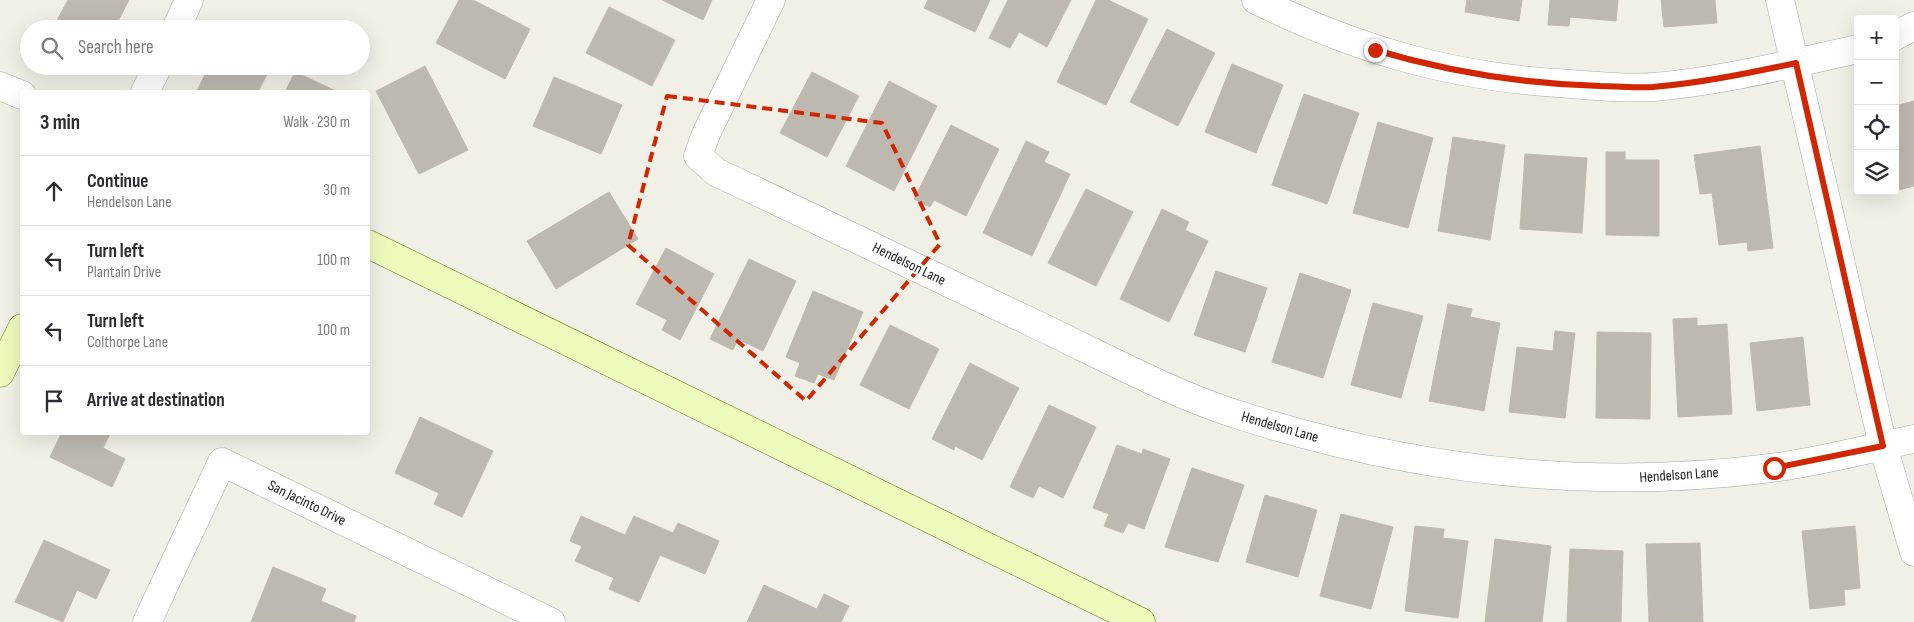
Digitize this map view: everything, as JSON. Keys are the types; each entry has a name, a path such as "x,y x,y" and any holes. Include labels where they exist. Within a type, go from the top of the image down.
{"street":[{"path":"180,20 189,0"},
{"name":"Hendelson Lane","path":"771,0 706,134 698,156 725,176 1184,394 1243,417 1364,450 1423,462 1482,471 1610,478 1674,477 1774,468 1914,439"},
{"path":"1256,0 1332,35 1375,50 1427,65 1530,82 1652,87 1733,76 1854,51"},
{"path":"1780,0 1883,446 1914,552"},
{"path":"1899,34 1914,26"},
{"path":"146,90 154,75"},
{"path":"0,86 20,94"},
{"path":"370,245 1141,622"},
{"path":"0,373 20,332"},
{"name":"San Jacinto Drive","path":"147,622 222,462 551,622"}],"highlighted area":[{"path":"667,96 882,123 940,244 806,401 628,245"}],"building":[{"path":"68,0 129,0 119,20 57,20"},
{"path":"459,0 473,0 530,29 505,79 436,43"},
{"path":"662,0 712,0 703,20"},
{"path":"928,0 990,0 975,32 924,8"},
{"path":"1008,0 1071,0 1047,47 1019,32 1010,48 989,38"},
{"path":"1096,0 1108,0 1148,19 1106,105 1057,82"},
{"path":"1467,0 1522,0 1519,21 1465,12"},
{"path":"1550,0 1618,0 1616,21 1570,17 1569,26 1548,25"},
{"path":"1661,0 1715,0 1717,23 1664,27"},
{"path":"609,7 675,40 652,86 586,53"},
{"path":"1167,29 1215,53 1178,126 1130,102"},
{"path":"1232,64 1283,85 1256,153 1205,132"},
{"path":"425,66 468,150 419,174 376,91"},
{"path":"812,72 859,96 827,157 780,133"},
{"path":"205,75 266,75 259,90 197,90"},
{"path":"294,75 301,75 334,90 286,90"},
{"path":"554,77 622,105 601,154 533,126"},
{"path":"889,81 937,106 894,191 846,166"},
{"path":"1304,94 1359,113 1327,204 1272,185"},
{"path":"1914,101 1914,186 1899,190 1899,105"},
{"path":"1378,122 1433,138 1408,228 1353,213"},
{"path":"951,125 999,149 966,216 934,200 930,207 914,199"},
{"path":"1453,137 1505,145 1490,240 1438,231"},
{"path":"1026,141 1049,152 1044,162 1070,174 1032,256 983,233"},
{"path":"1760,146 1773,248 1748,251 1747,242 1719,245 1712,193 1700,194 1694,155"},
{"path":"1606,152 1625,152 1625,160 1659,160 1659,236 1606,235"},
{"path":"1525,154 1587,158 1582,233 1520,229"},
{"path":"1086,189 1133,212 1096,286 1048,263"},
{"path":"609,192 638,239 556,289 527,241"},
{"path":"1162,209 1189,222 1185,230 1208,241 1169,322 1120,299"},
{"path":"666,248 714,274 680,340 662,330 667,320 636,304"},
{"path":"749,259 796,281 763,351 738,339 733,350 710,339"},
{"path":"1216,271 1267,288 1245,352 1194,335"},
{"path":"1300,273 1351,290 1323,378 1272,362"},
{"path":"813,291 863,312 834,380 818,374 814,383 795,376 800,363 786,357"},
{"path":"1373,303 1423,316 1401,398 1351,385"},
{"path":"1448,304 1472,309 1470,317 1500,323 1484,411 1429,401"},
{"path":"1697,318 1697,326 1727,324 1732,414 1678,417 1673,319"},
{"path":"890,325 939,349 909,409 860,385"},
{"path":"1555,331 1575,333 1565,418 1509,412 1517,347 1553,351"},
{"path":"1597,332 1651,333 1650,419 1596,418"},
{"path":"1803,337 1810,405 1757,411 1750,343"},
{"path":"970,363 1019,388 982,460 955,446 954,450 932,439"},
{"path":"1049,405 1096,427 1063,498 1039,486 1033,498 1010,487"},
{"path":"420,417 493,451 462,517 434,504 439,493 395,473"},
{"path":"61,435 110,435 103,448 125,459 112,487 50,457"},
{"path":"1117,445 1142,454 1143,449 1170,459 1144,529 1128,523 1123,533 1104,526 1109,514 1093,508"},
{"path":"1192,468 1244,485 1218,562 1165,547"},
{"path":"1265,495 1317,510 1298,577 1246,562"},
{"path":"1341,514 1393,527 1371,609 1320,596"},
{"path":"581,516 625,535 634,516 673,533 678,523 719,541 705,574 660,555 639,602 609,589 614,578 575,561 582,546 570,541"},
{"path":"1415,526 1444,529 1443,538 1468,541 1458,618 1405,611"},
{"path":"1855,526 1860,588 1844,590 1845,605 1810,609 1802,531"},
{"path":"1495,539 1551,546 1542,622 1485,622"},
{"path":"44,540 110,570 96,599 77,590 63,622 15,602"},
{"path":"1700,543 1703,622 1649,622 1646,544"},
{"path":"1570,549 1623,551 1621,622 1567,622"},
{"path":"273,567 326,589 321,601 356,616 354,622 251,622"},
{"path":"764,585 817,609 824,594 849,606 841,622 747,622"}],"route":[{"path":"1375,50 1427,65 1479,75 1530,82 1586,85 1652,87 1733,76 1796,63 1883,446 1774,468"}]}
